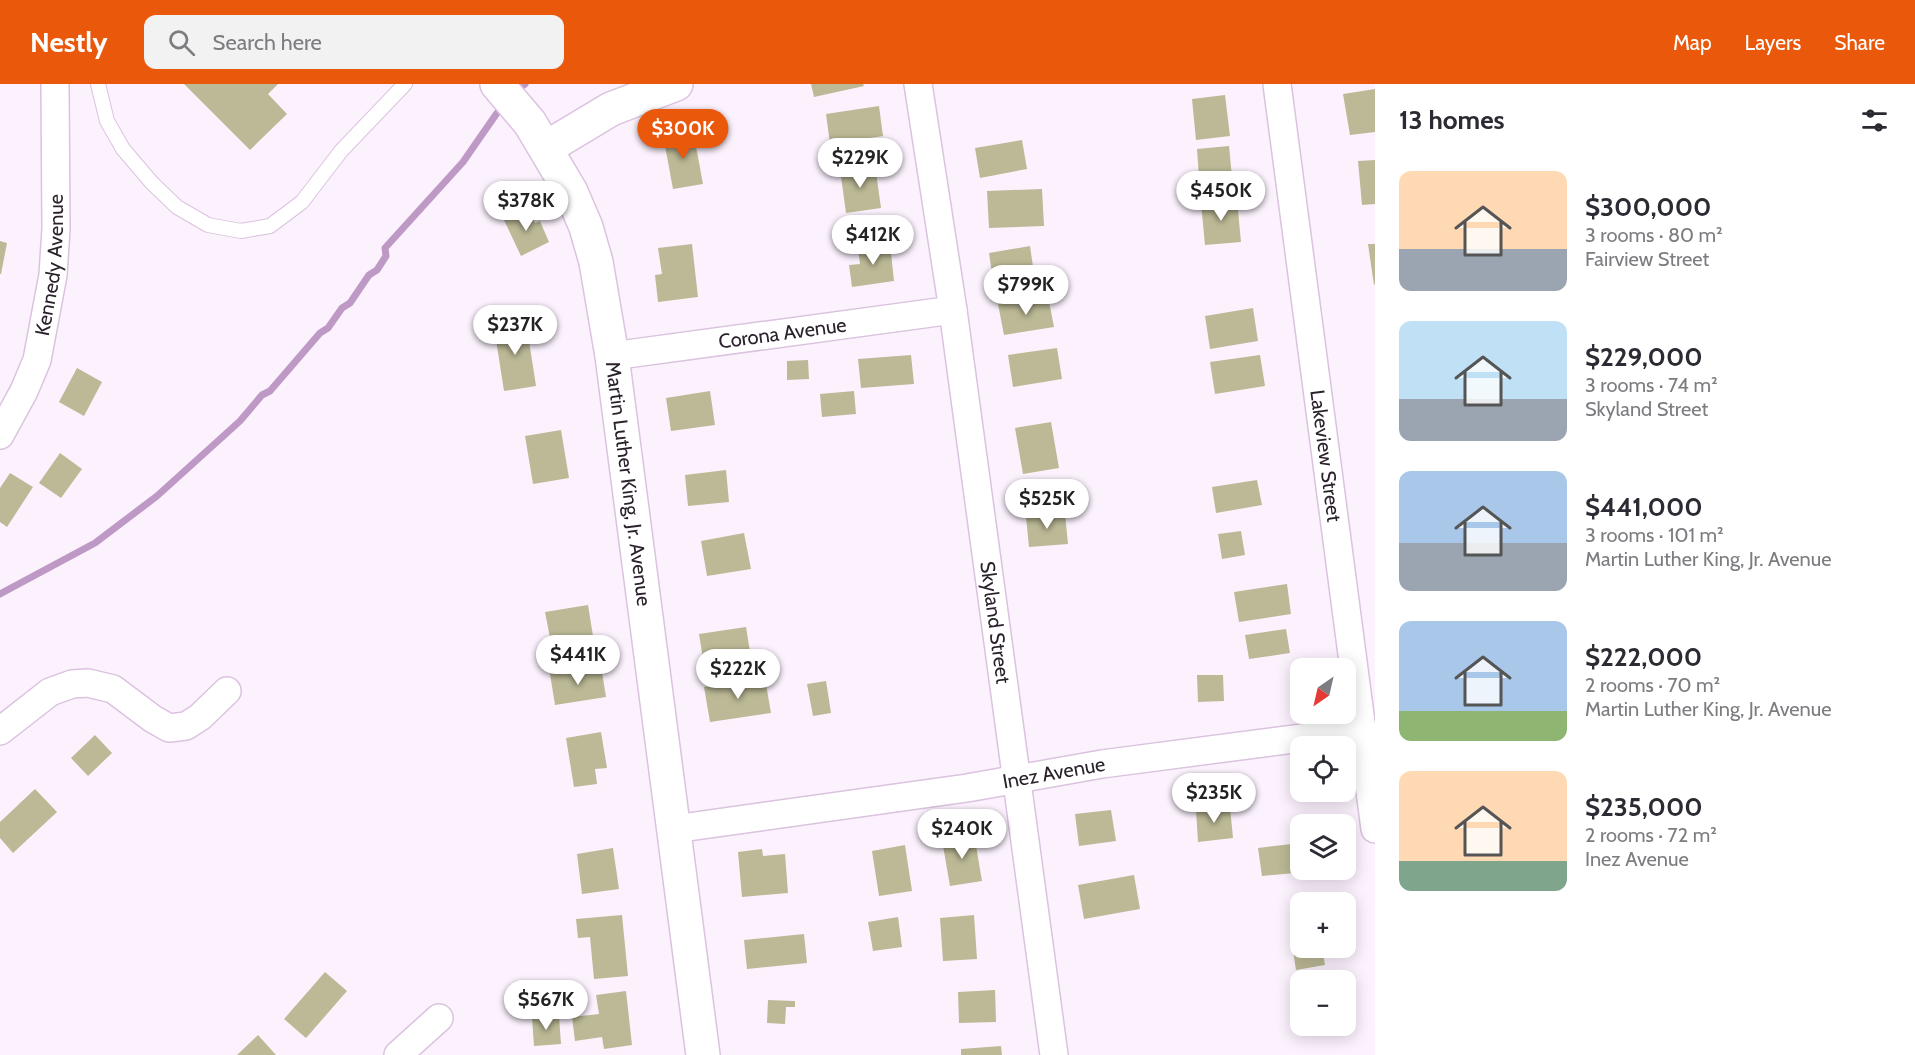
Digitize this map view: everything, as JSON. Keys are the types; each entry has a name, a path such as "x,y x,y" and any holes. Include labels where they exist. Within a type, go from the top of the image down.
{"street":[{"name":"Kennedy Avenue","path":"0,435 24,391 37,360 53,275 56,229 55,84"},
{"name":"Martin Luther King, Jr. Avenue","path":"497,84 530,123 571,192 586,227 596,262 612,356 703,1055"},
{"path":"546,148 610,109 676,84"},
{"name":"Skyland Street","path":"918,84 953,310 1054,1055"},
{"name":"Lakeview Street","path":"1277,84 1375,829"},
{"name":"Corona Avenue","path":"612,356 953,310"},
{"path":"0,731 50,692 72,684 88,683 113,689 168,728 186,726 227,691"},
{"name":"Inez Avenue","path":"674,829 967,788 1102,764 1363,730"},
{"path":"398,1055 439,1018"}],"lane":[{"path":"98,84 107,121 123,150 152,183 177,207 208,225 241,231 270,226 302,202 341,152 405,84"}],"building":[{"path":"184,84 278,84 268,94 287,114 250,150"},
{"path":"811,84 863,84 864,86 814,97"},
{"path":"1375,89 1375,132 1350,135 1343,94"},
{"path":"1225,95 1230,136 1196,140 1192,99"},
{"path":"879,106 883,136 830,144 826,114"},
{"path":"693,130 703,184 673,189 663,135"},
{"path":"1022,140 1027,169 980,178 975,148"},
{"path":"1229,146 1233,188 1200,191 1197,149"},
{"path":"1375,160 1375,204 1362,205 1358,161"},
{"path":"875,165 881,208 846,213 840,169"},
{"path":"1042,189 1044,226 989,228 987,191"},
{"path":"1237,200 1241,242 1205,245 1201,203"},
{"path":"528,209 535,223 540,221 549,242 521,256 504,220"},
{"path":"0,241 7,243 1,274 0,274"},
{"path":"692,244 698,297 658,302 655,275 662,274 658,248"},
{"path":"890,244 894,281 852,287 849,265 860,264 858,248"},
{"path":"1368,244 1375,244 1374,285"},
{"path":"1030,246 1034,273 993,280 989,253"},
{"path":"1048,296 1054,327 1004,335 998,304"},
{"path":"1253,308 1258,341 1210,349 1205,316"},
{"path":"526,322 536,386 504,391 494,327"},
{"path":"1057,348 1062,379 1013,387 1008,355"},
{"path":"911,355 914,384 861,388 858,359"},
{"path":"1260,355 1265,386 1215,394 1210,362"},
{"path":"808,360 809,379 787,380 787,361"},
{"path":"77,368 102,382 84,416 59,402"},
{"path":"710,391 715,425 671,431 666,398"},
{"path":"854,391 856,414 822,417 820,394"},
{"path":"1051,422 1059,468 1023,474 1015,428"},
{"path":"561,430 569,478 533,484 525,436"},
{"path":"60,453 82,469 61,498 39,483"},
{"path":"726,470 729,502 688,506 685,475"},
{"path":"10,473 33,487 7,527 0,522 0,488"},
{"path":"1257,480 1262,505 1216,513 1212,487"},
{"path":"1065,514 1068,544 1029,547 1026,517"},
{"path":"1241,531 1245,555 1222,559 1218,534"},
{"path":"744,533 751,569 707,576 701,541"},
{"path":"1287,584 1291,614 1239,622 1234,592"},
{"path":"588,605 593,636 551,643 545,612"},
{"path":"746,627 751,658 704,665 699,634"},
{"path":"1286,629 1290,653 1249,659 1245,635"},
{"path":"601,666 606,697 555,705 550,674"},
{"path":"1197,675 1223,675 1224,701 1198,702"},
{"path":"765,678 771,713 710,722 704,687"},
{"path":"826,681 831,713 813,716 807,684"},
{"path":"601,732 607,768 595,769 597,784 574,787 566,738"},
{"path":"95,735 112,753 88,776 71,758"},
{"path":"35,789 57,812 13,853 0,838 0,822"},
{"path":"1230,807 1233,838 1198,842 1196,810"},
{"path":"1111,810 1116,841 1079,846 1075,814"},
{"path":"974,834 982,881 950,886 942,840"},
{"path":"1290,844 1290,873 1262,876 1258,848"},
{"path":"905,845 912,891 879,896 872,851"},
{"path":"613,848 619,889 582,894 577,854"},
{"path":"762,849 763,856 785,854 788,893 742,897 738,852"},
{"path":"1134,875 1140,909 1084,919 1078,885"},
{"path":"622,915 628,976 594,979 590,937 578,938 576,919"},
{"path":"974,915 977,959 943,961 940,918"},
{"path":"898,917 902,947 873,951 868,922"},
{"path":"804,934 807,963 747,969 744,940"},
{"path":"1294,958 1324,958 1325,965 1296,970"},
{"path":"325,972 347,991 306,1038 284,1019"},
{"path":"995,990 996,1022 959,1023 958,992"},
{"path":"626,991 632,1045 604,1049 602,1037 575,1041 572,1017 599,1014 596,995"},
{"path":"569,993 569,1012 524,1012 524,994"},
{"path":"768,1000 795,1001 795,1007 786,1007 785,1024 767,1023"},
{"path":"559,1016 561,1044 534,1046 532,1018"},
{"path":"258,1035 276,1055 237,1055"},
{"path":"1001,1046 1002,1055 961,1055 961,1049"}],"waterway":[{"path":"0,594 95,543 157,496 240,421 262,395 270,391 320,333 328,328 342,308 350,303 369,275 377,270 386,256 385,248 463,162 497,113"}]}
